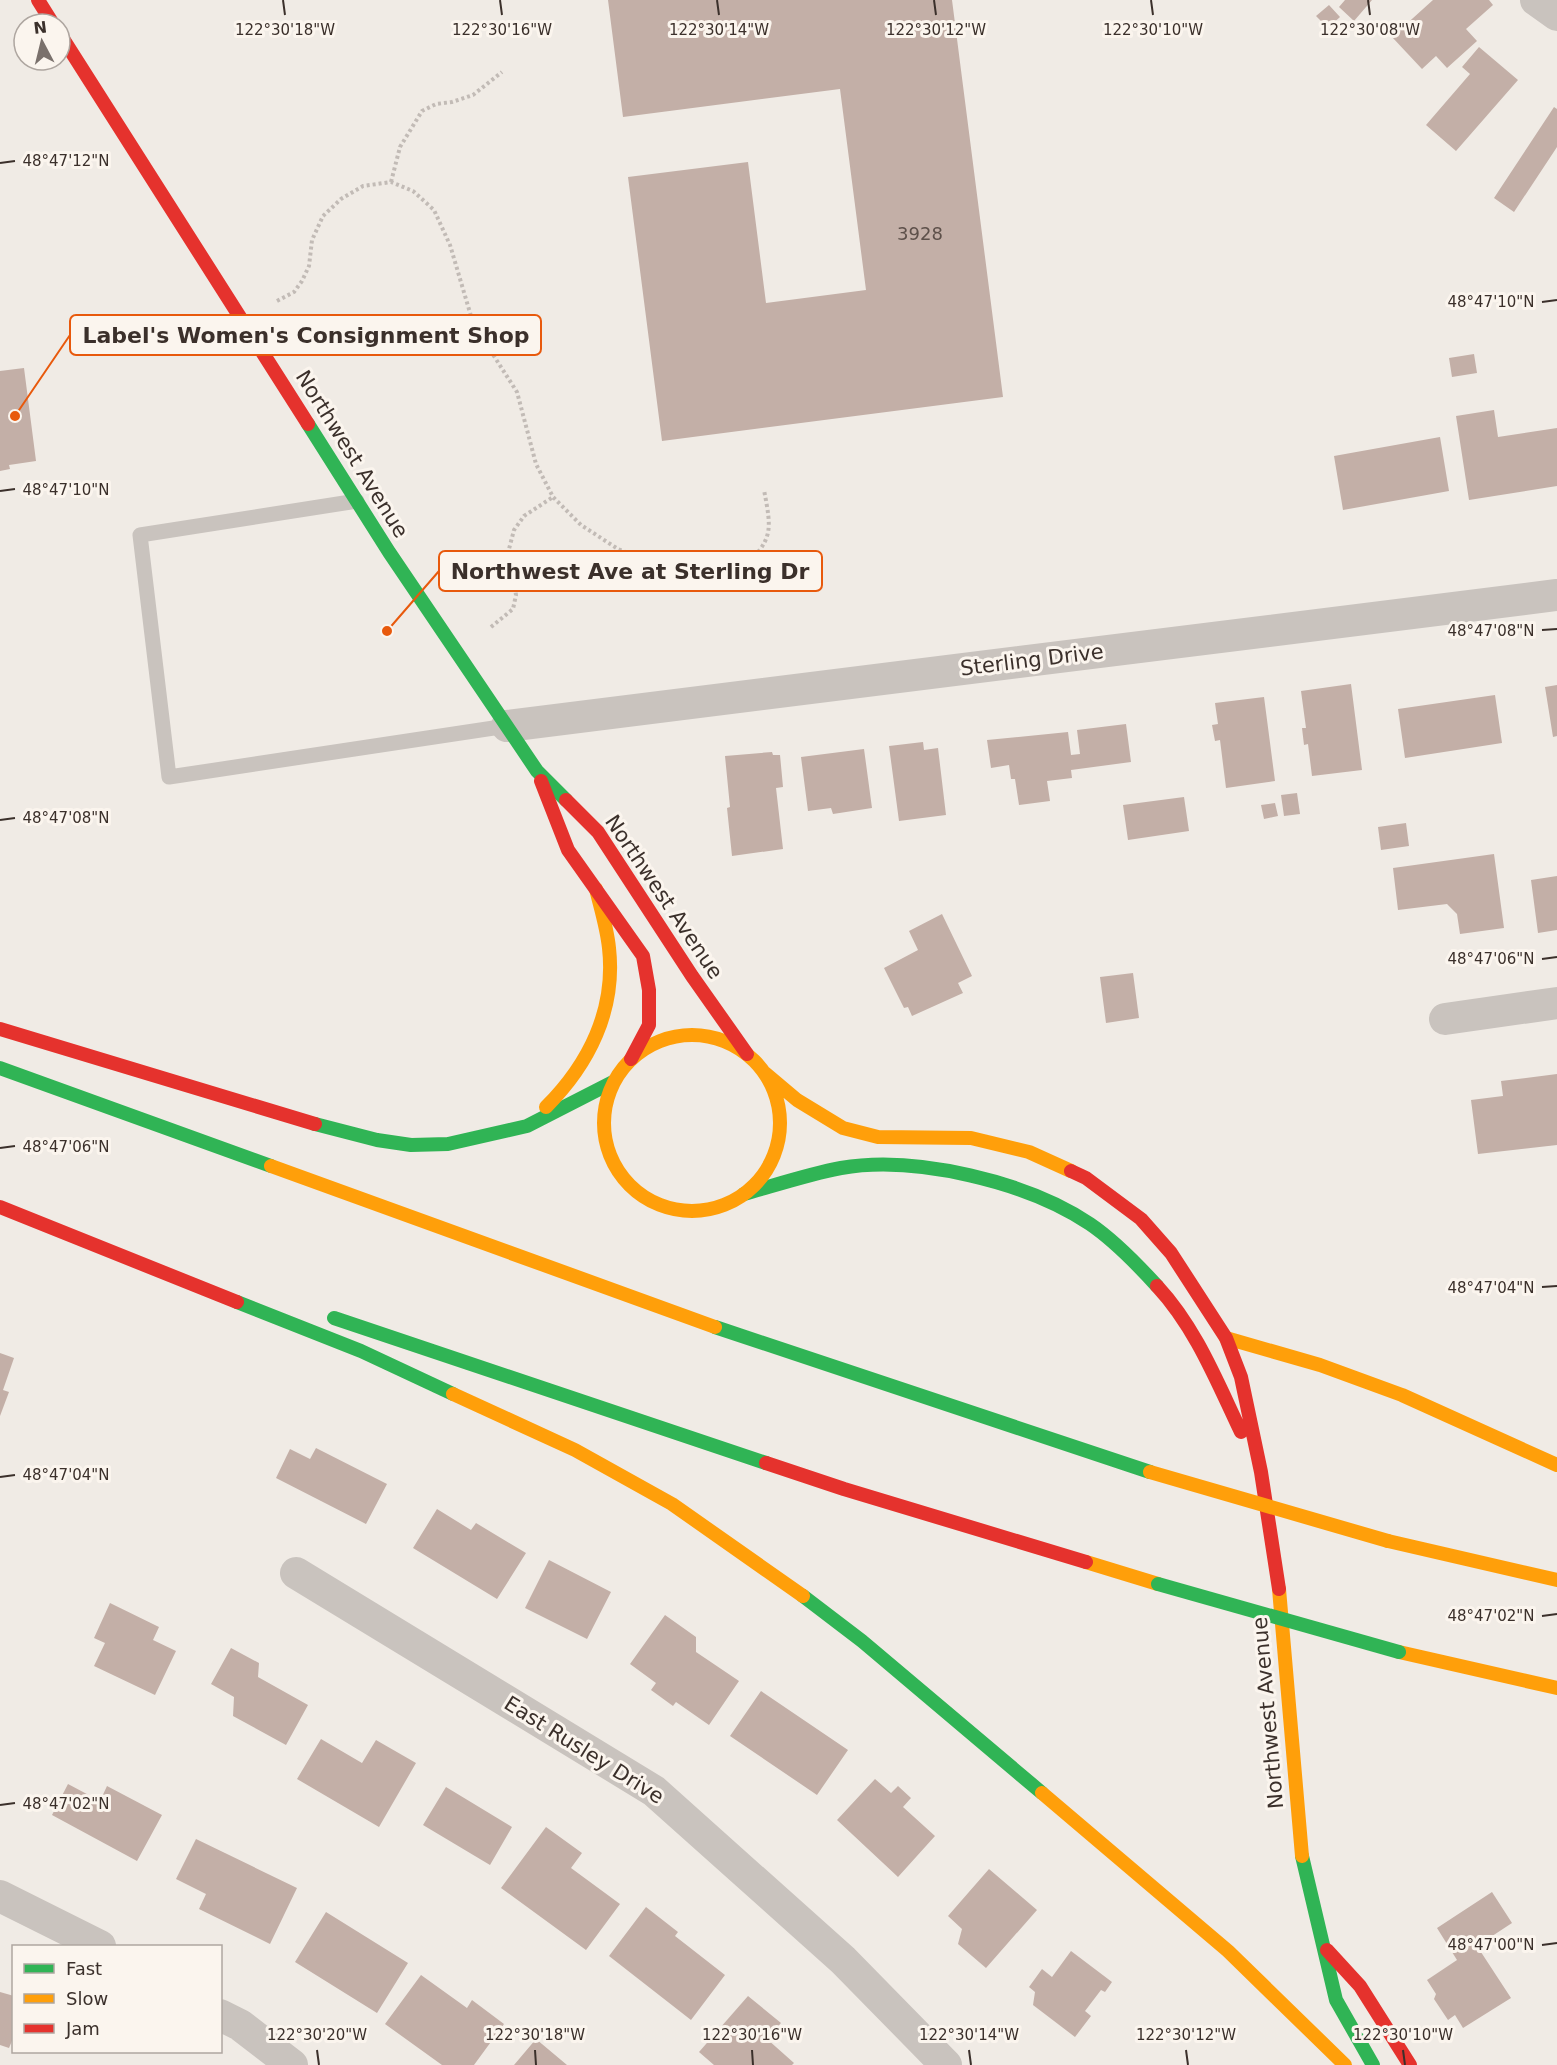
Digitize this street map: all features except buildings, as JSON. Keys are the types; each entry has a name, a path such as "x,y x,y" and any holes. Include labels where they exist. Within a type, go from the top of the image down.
{"main road":[{"name":"Northwest Avenue","path":"72,53 357,501 537,771 598,832 692,976 747,1054"},
{"name":"Northwest Avenue","path":"537,771 568,850 643,956 649,990 649,1025 631,1059"},
{"path":"526,1126 560,1095 578,1073 592,1048 602,1020 609,991 610,959 607,934 596,889"},
{"path":"0,1029 377,1140 411,1144 448,1143 526,1126 614,1082"},
{"path":"689,1035 715,1037 747,1054 765,1073 778,1101 780,1129 772,1159 765,1172 744,1194 730,1202 700,1210 685,1210 655,1202 635,1189 619,1172 606,1144 604,1129 604,1113 614,1082 631,1059 658,1041 689,1035"},
{"path":"0,1068 704,1323 1150,1472 1388,1541 1557,1580"},
{"name":"Northwest Avenue","path":"765,1073 797,1100 843,1128 878,1137 971,1138 1029,1152 1086,1178 1141,1219 1171,1254 1226,1338 1241,1377 1261,1472 1277,1569 1300,1845 1316,1919 1326,1948 1336,2000 1372,2065"},
{"name":"Northwest Avenue","path":"744,1194 841,1168 880,1164 934,1167 988,1180 1044,1199 1090,1224 1131,1258 1167,1298 1195,1337 1261,1472"},
{"path":"0,1206 202,1274"},
{"path":"0,1206 361,1351 575,1450 672,1504 786,1582 862,1641 1228,1951 1345,2065"},
{"path":"326,1315 844,1489 1158,1584 1399,1652 1557,1688"},
{"path":"1226,1338 1320,1365 1402,1395 1557,1465"},
{"name":"Northwest Avenue","path":"1326,1948 1360,1986 1410,2065"}],"street":[{"path":"1536,0 1557,15"},
{"name":"Sterling Drive","path":"507,726 1557,595"},
{"path":"1445,1019 1557,1003"},
{"name":"East Rusley Drive","path":"296,1573 654,1791 843,1960 946,2065"},
{"path":"0,1896 96,1945"},
{"path":"222,2015 240,2025 292,2065"}],"lane":[{"path":"357,501 140,535 169,777 507,726"}],"path":[{"path":"391,182 400,147 422,111 436,104 453,102 473,95 502,72"},
{"path":"277,301 294,292 302,281 309,267 312,240 323,216 341,199 363,186 391,182 413,191 434,210 450,245 471,316 517,392 536,464 553,497 581,525 618,549 652,562 698,568 743,569 762,549 769,534 764,490"},
{"path":"491,627 513,609 516,595 509,549 514,530 524,516 553,497"}],"traffic: fast":[{"path":"308,424 389,552 537,771 566,800"},
{"path":"0,1068 271,1166"},
{"path":"315,1124 377,1140 411,1145 448,1144 527,1126 613,1082"},
{"path":"744,1194 829,1170 870,1165 902,1165 970,1175 1003,1184 1065,1209 1090,1224 1117,1245 1157,1286"},
{"path":"237,1302 361,1351 453,1394"},
{"path":"334,1318 766,1463"},
{"path":"715,1327 1150,1472"},
{"path":"1158,1584 1399,1652"},
{"path":"803,1596 862,1641 1042,1793"},
{"path":"1302,1856 1336,2000 1373,2065"}],"traffic: slow":[{"path":"546,1107 575,1073 587,1054 596,1035 608,993 609,948 596,889"},
{"path":"692,1035 726,1042 741,1050 754,1061 765,1074 773,1089 780,1123 773,1157 765,1172 754,1185 741,1196 726,1204 692,1211 658,1204 643,1196 630,1185 619,1172 611,1157 604,1123 611,1089 619,1074 630,1061 643,1050 658,1042 692,1035"},
{"path":"765,1073 797,1100 843,1128 878,1137 971,1138 1029,1152 1071,1171"},
{"path":"271,1166 715,1327"},
{"path":"1226,1338 1320,1365 1402,1395 1557,1465"},
{"path":"453,1394 575,1450 672,1504 803,1596"},
{"path":"1150,1472 1388,1541"},
{"path":"1388,1541 1557,1580"},
{"path":"1086,1562 1158,1584"},
{"path":"1279,1589 1302,1856"},
{"path":"1399,1652 1557,1688"},
{"path":"1042,1793 1228,1951 1345,2065"}],"traffic: jam":[{"path":"38,0 46,12"},
{"path":"72,53 308,424"},
{"path":"541,781 568,850 643,956 649,990 649,1025 631,1059"},
{"path":"566,800 598,832 692,976 747,1054"},
{"path":"0,1029 315,1124"},
{"path":"1071,1171 1086,1178 1141,1219 1171,1253 1226,1338 1241,1377 1261,1472 1279,1589"},
{"path":"0,1207 237,1302"},
{"path":"1157,1286 1171,1302 1194,1337 1241,1432"},
{"path":"766,1463 1086,1562"},
{"path":"1327,1950 1360,1986 1410,2065"}],"place":[{"name":"Label's Women's Consignment Shop","path":"15,416"},
{"name":"Northwest Ave at Sterling Dr","path":"387,631"}]}
